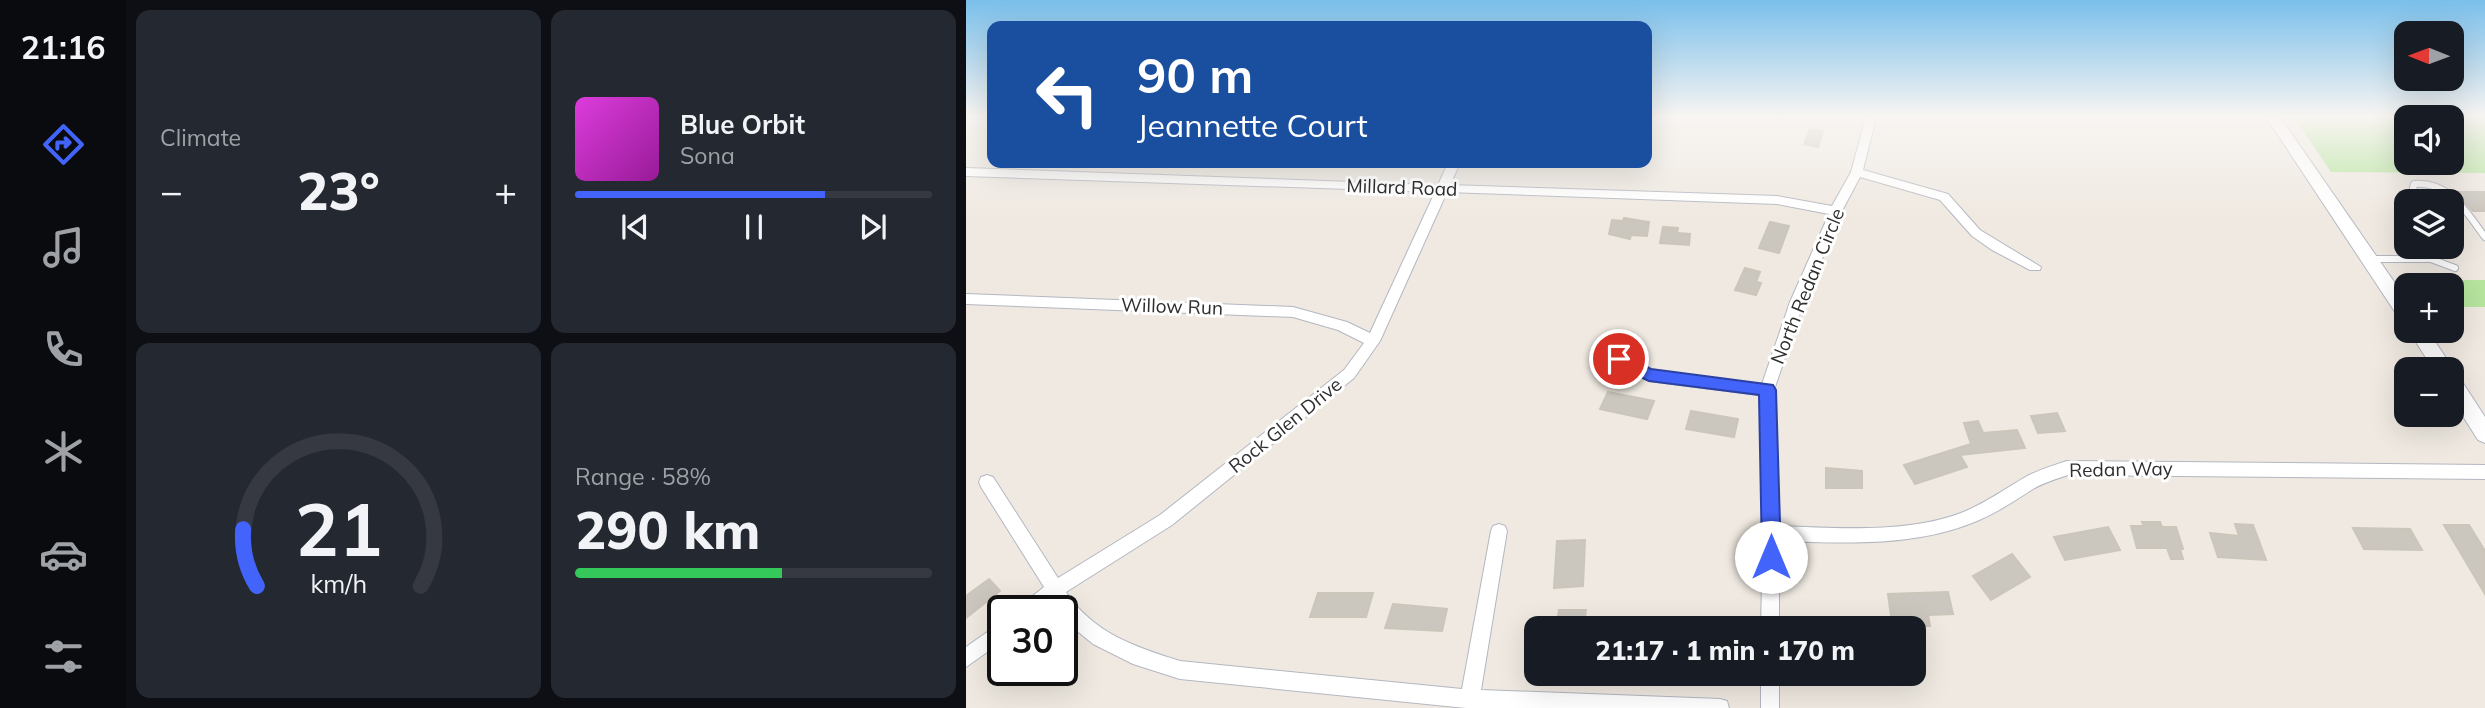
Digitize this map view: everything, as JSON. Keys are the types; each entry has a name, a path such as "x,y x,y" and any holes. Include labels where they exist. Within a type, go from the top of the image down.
{"main road":[{"path":"2296,150 2394,294"},
{"path":"2464,402 2485,434"}],"street":[{"name":"North Redan Circle","path":"1770,616 1767,390 1797,302 1836,211 1857,172 1863,150"},
{"name":"Rock Glen Drive","path":"1048,595 1166,520 1349,374 1373,341 1452,168"},
{"name":"Millard Road","path":"966,172 1777,200 1836,211"},
{"path":"1857,172 1944,197 1976,233 1996,247 2035,267"},
{"name":"Willow Run","path":"966,299 1293,312 1342,326 1373,341"},
{"path":"1619,359 1649,375 1767,390"},
{"name":"Redan Way","path":"1771,533 1830,535 1912,532 1935,528 1969,517 2014,494 2029,483 2067,468 2485,472"},
{"path":"987,482 1071,615 1099,638 1133,655 1180,670 1470,698 1720,708"},
{"path":"1470,698 1499,531"},
{"path":"966,658 987,642"},
{"path":"1770,686 1770,708"}],"lane":[{"path":"2414,189 2414,184 2429,183 2446,189"},
{"path":"2464,211 2485,237"},
{"path":"2371,259 2394,259"},
{"path":"2431,259 2455,268"}],"green space":[{"path":"2316,150 2394,150 2394,172 2331,172"},
{"path":"2464,150 2485,150 2485,173 2464,173"},
{"path":"2464,280 2485,280 2485,307 2464,307"}],"building":[{"path":"2464,192 2485,192 2485,211 2473,211 2464,202"},
{"path":"1624,218 1649,222 1647,236 1631,235 1630,239 1609,234 1612,220 1623,221"},
{"path":"1770,222 1789,226 1779,253 1759,248"},
{"path":"1663,227 1678,228 1677,233 1690,234 1689,245 1660,243"},
{"path":"1745,268 1760,272 1756,282 1761,283 1756,295 1735,290"},
{"path":"1608,392 1654,401 1647,419 1600,409"},
{"path":"1691,411 1738,419 1734,437 1686,429"},
{"path":"2057,413 2065,431 2038,433 2031,416"},
{"path":"1978,421 1983,433 2017,430 2025,448 1960,455 1967,467 1915,484 1904,465 1971,444 1964,423"},
{"path":"1826,468 1862,471 1862,488 1826,488"},
{"path":"2142,522 2160,522 2162,527 2176,527 2183,549 2180,549 2183,559 2171,559 2167,548 2137,548 2131,526 2144,526"},
{"path":"2235,524 2253,525 2266,560 2218,557 2210,533 2239,536"},
{"path":"2444,525 2469,525 2485,551 2485,594"},
{"path":"2108,527 2120,550 2065,560 2054,537"},
{"path":"2353,528 2410,529 2422,550 2364,549"},
{"path":"1585,540 1583,586 1554,588 1557,541"},
{"path":"2012,554 2030,577 1991,600 1973,576"},
{"path":"989,579 1000,591 995,595 987,595 987,601 966,618 966,596"},
{"path":"1948,592 1953,614 1928,615 1930,626 1926,626 1926,616 1891,616 1888,594"},
{"path":"1318,593 1373,593 1366,617 1310,617"},
{"path":"1393,604 1447,609 1442,631 1385,628"},
{"path":"1559,610 1586,610 1585,616 1558,616"}],"route":[{"path":"1619,359 1649,375 1767,390 1771,557"}]}
